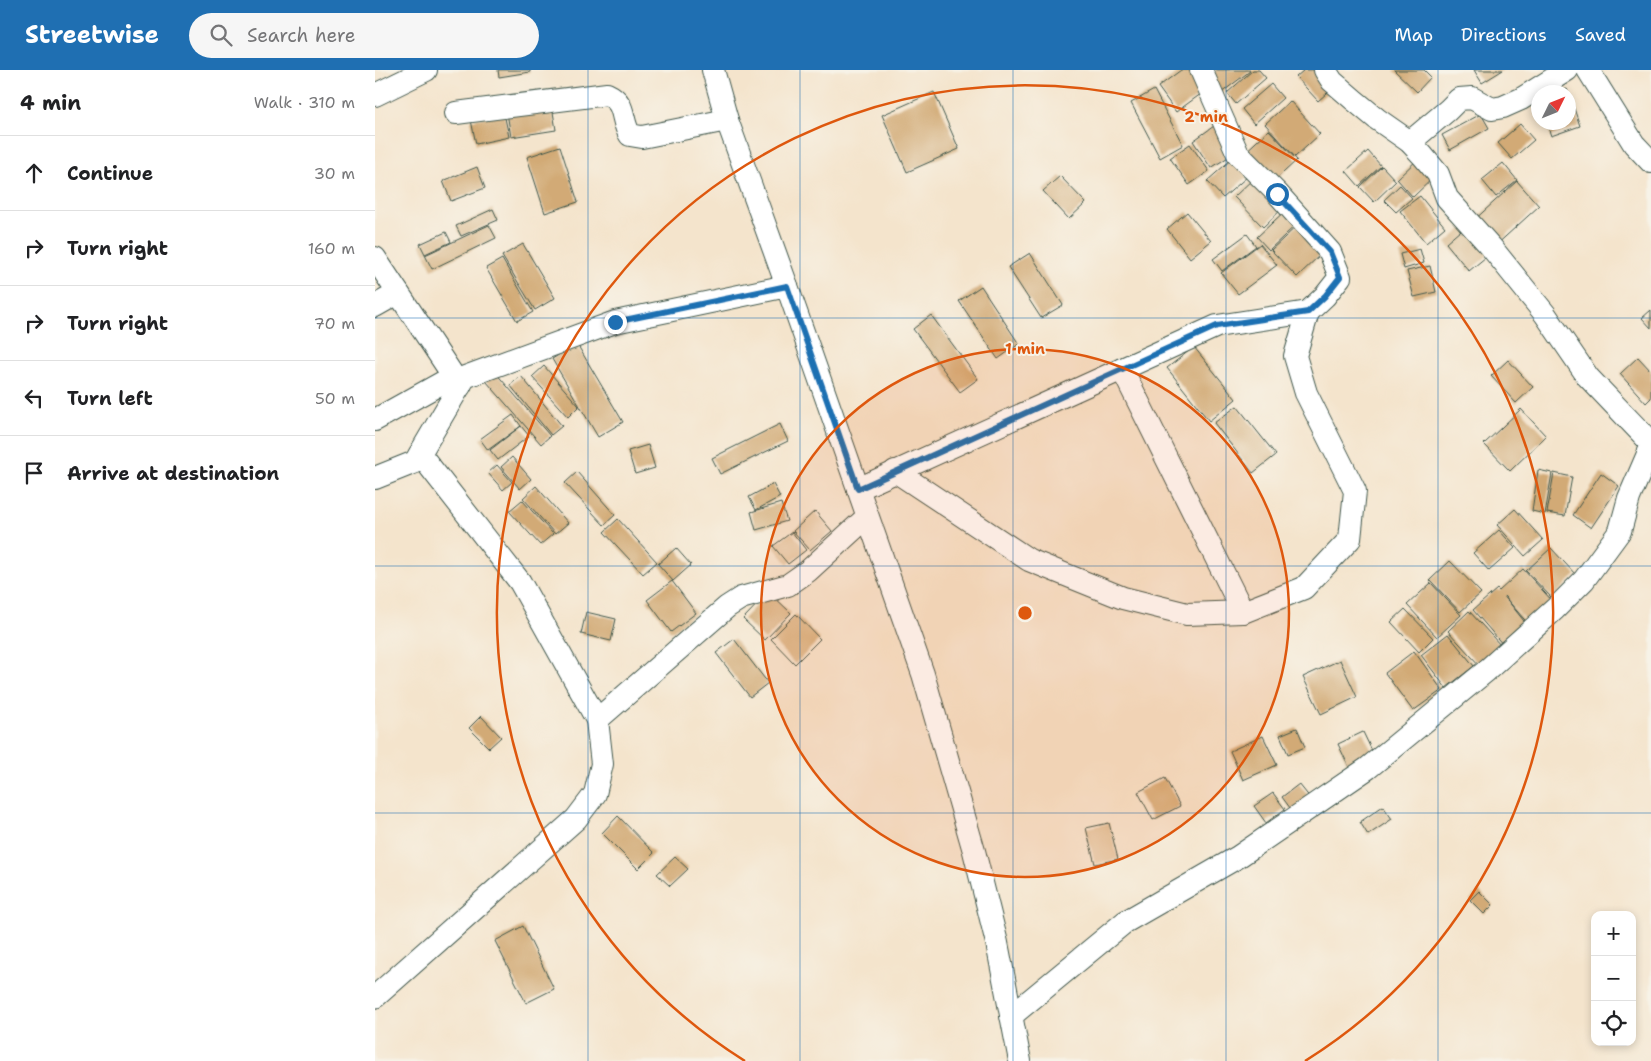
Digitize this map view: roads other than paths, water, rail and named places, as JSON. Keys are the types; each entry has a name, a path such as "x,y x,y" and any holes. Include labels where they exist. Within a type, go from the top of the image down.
{"street":[{"path":"375,95 426,70"},
{"path":"713,70 727,120 923,674 974,851 997,943 1020,1061"},
{"path":"895,472 1029,560 1123,598 1187,614 1243,612 1304,588 1350,539 1355,491 1305,393 1295,356 1308,312 1325,296 1340,277 1330,252 1238,154 1201,70"},
{"path":"1325,70 1332,81 1354,100 1410,142 1438,174 1447,198 1491,246 1545,314 1587,378 1651,443"},
{"path":"1410,142 1459,99 1472,98 1492,109 1503,107 1521,99 1567,70"},
{"path":"1588,70 1635,144 1651,162"},
{"path":"456,113 607,94 614,98 621,106 625,127 630,135 642,137 727,120"},
{"path":"375,258 457,381"},
{"path":"375,420 457,381 615,322 787,286"},
{"path":"375,306 398,293"},
{"path":"858,489 1217,326 1308,312"},
{"path":"1122,369 1243,612"},
{"path":"375,478 415,462 457,381"},
{"path":"1011,1016 1125,922 1239,857 1368,768 1485,672 1555,609 1584,580 1620,532 1629,498 1651,448"},
{"path":"375,997 577,819 595,794 602,764 597,720 520,582 420,454"},
{"path":"597,720 727,607 741,598 789,585 808,571 867,517"}]}
